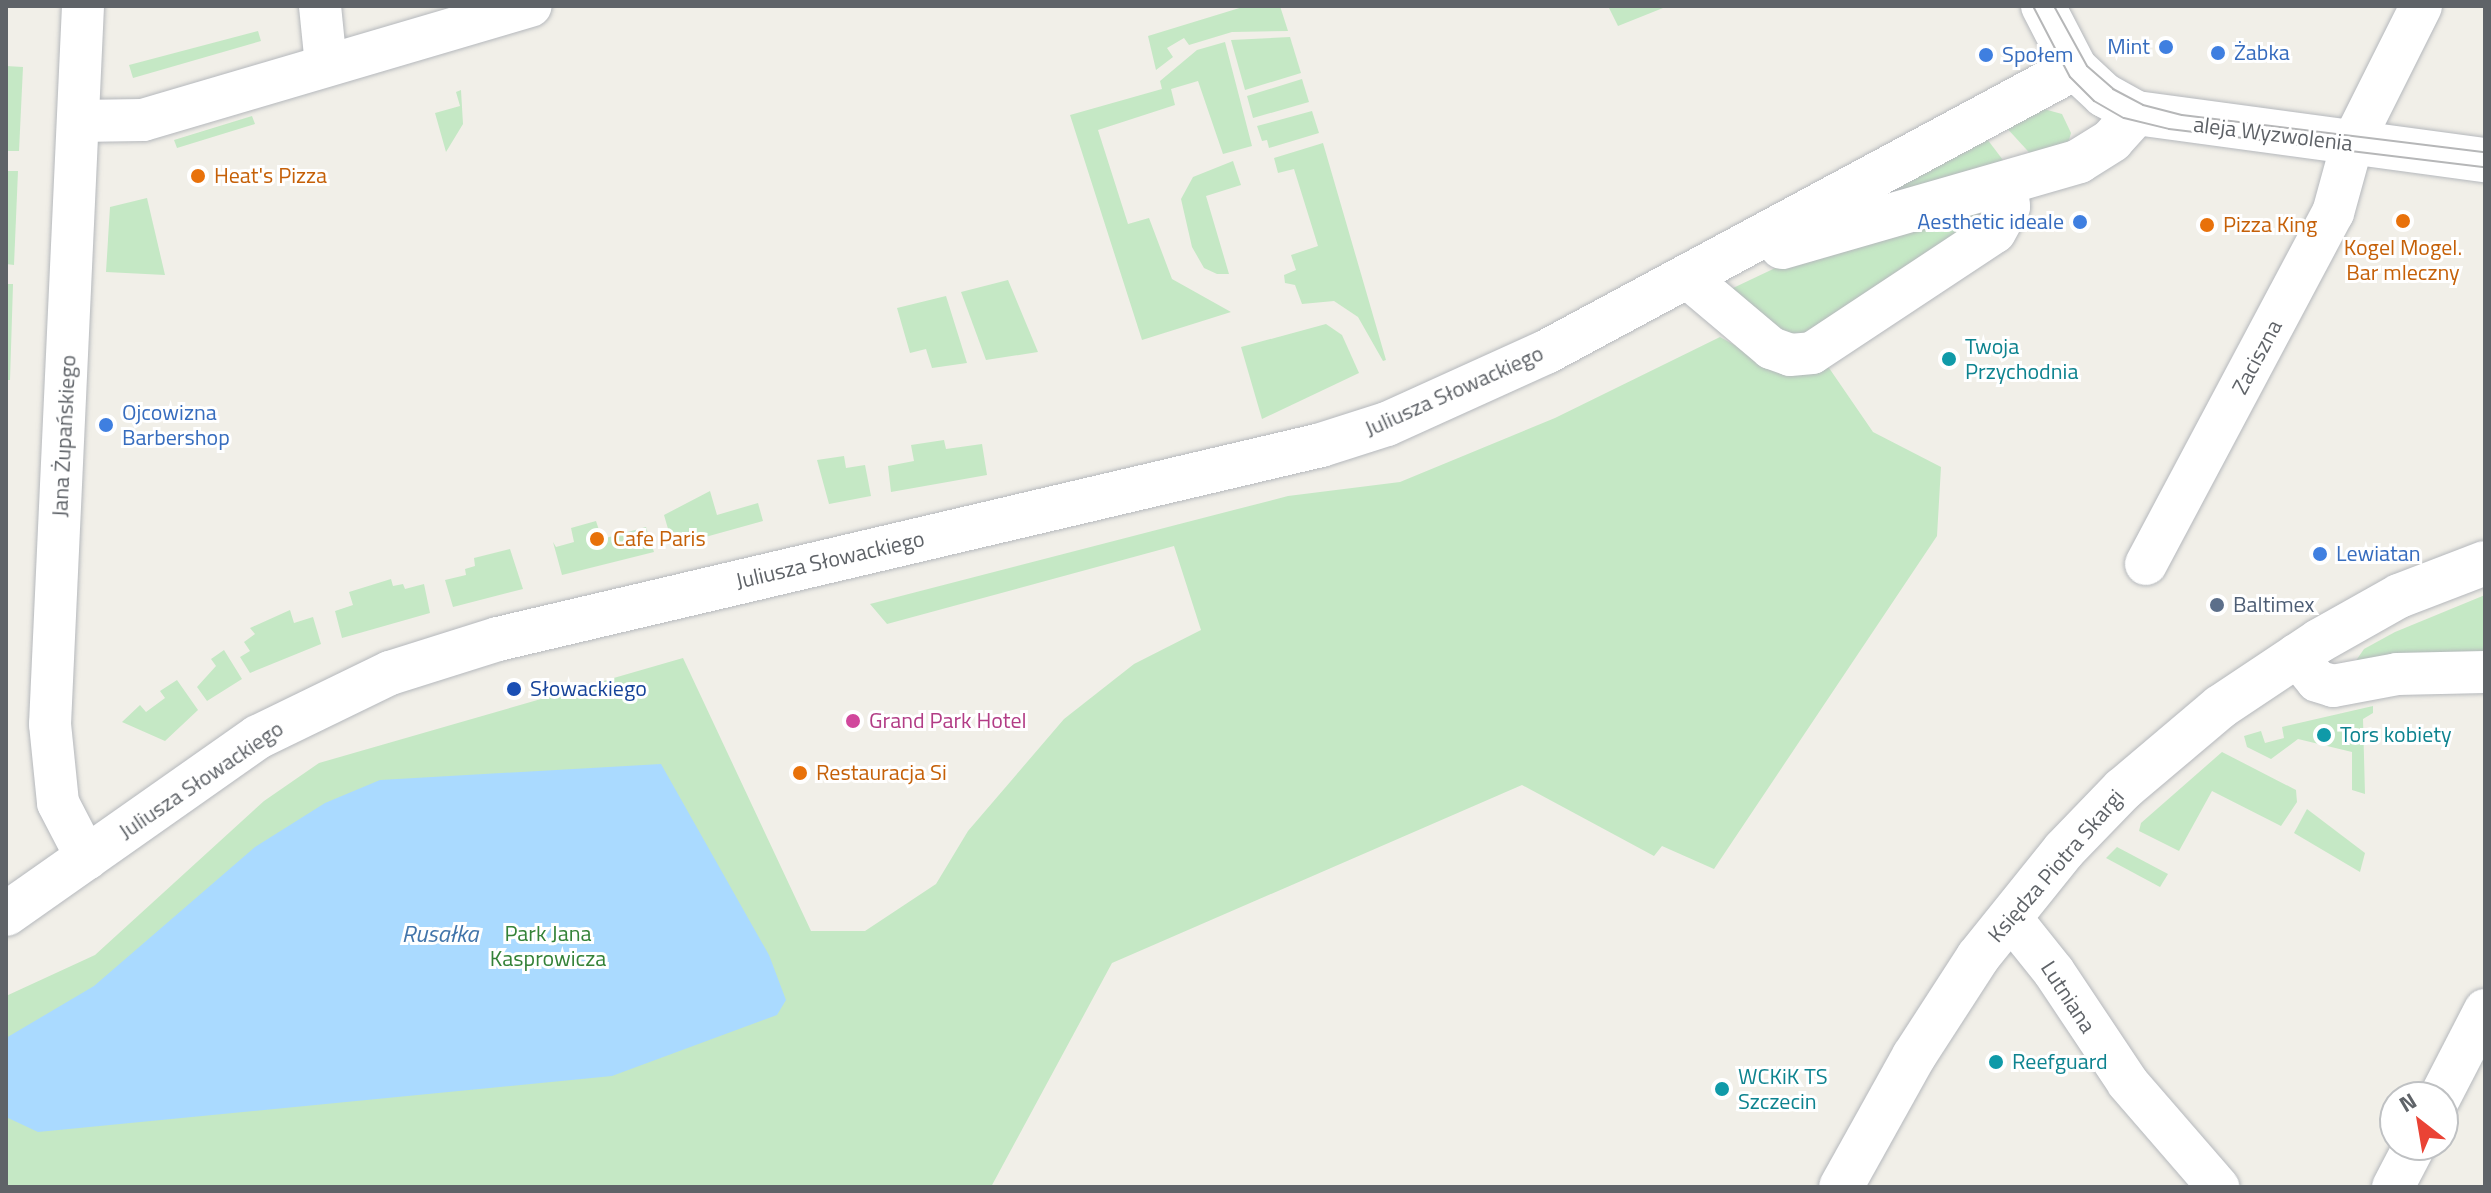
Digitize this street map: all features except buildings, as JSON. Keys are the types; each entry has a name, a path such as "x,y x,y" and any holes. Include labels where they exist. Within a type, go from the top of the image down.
{"street":[{"name":"Jana Żupańskiego","path":"83,6 50,724 58,803 87,859"},
{"path":"320,6 326,65"},
{"path":"78,121 143,120 531,6"},
{"name":"aleja Wyzwolenia","path":"2043,6 2075,68 2104,95 2136,113 2485,160"},
{"name":"Zaciszna","path":"2146,564 2333,213 2352,144 2421,6"},
{"name":"Juliusza Słowackiego","path":"6,914 258,737 409,666 528,631 1351,436 1480,384 1688,278 2075,68"},
{"name":"Juliusza Słowackiego","path":"1688,278 2089,156 2136,113"},
{"path":"1688,278 1771,348 1790,355 1812,353 1995,232 2009,207 2007,183"},
{"name":"Księdza Piotra Skargi","path":"1841,1187 1932,1027 2010,917 2093,819 2152,761 2296,655 2399,596 2485,563"},
{"path":"2296,655 2317,681 2333,686 2397,674 2485,672"},
{"name":"Lutniana","path":"2010,917 2054,972 2128,1083 2218,1187"},
{"path":"2448,1081 2485,1010"},
{"path":"2393,1187 2407,1161"}],"green space":[{"path":"1246,6 1280,6 1288,31 1232,32 1189,45 1184,38 1167,48 1173,57 1156,70 1148,36"},
{"path":"1608,6 1668,6 1618,26"},
{"path":"258,31 261,41 133,78 129,65"},
{"path":"1290,37 1301,73 1245,90 1231,40"},
{"path":"1225,42 1252,146 1223,154 1198,81 1171,89 1175,105 1098,130 1128,224 1149,218 1172,279 1231,312 1142,340 1070,115 1162,89 1160,81 1197,50"},
{"path":"6,66 23,67 19,151 6,151"},
{"path":"1302,79 1309,102 1253,118 1247,96"},
{"path":"461,90 463,124 446,152 435,113 460,106 456,92"},
{"path":"2040,108 2062,114 2071,133 2067,147 2036,160 2004,125"},
{"path":"1312,111 1319,133 1269,148 1267,140 1262,141 1257,126"},
{"path":"252,116 255,124 177,148 174,140"},
{"path":"1984,135 2009,168 1855,203"},
{"path":"1323,143 1386,360 1383,361 1358,317 1334,301 1302,304 1295,285 1285,283 1284,275 1296,270 1291,255 1318,246 1294,169 1278,173 1274,158"},
{"path":"1233,161 1241,185 1206,196 1229,274 1217,274 1204,268 1192,247 1181,199 1193,177"},
{"path":"6,171 18,171 14,265 6,264"},
{"path":"147,198 165,275 106,272 110,207"},
{"path":"1981,206 1991,212 1790,345 1731,289 1786,263"},
{"path":"1008,280 1038,352 986,360 961,292"},
{"path":"6,284 13,284 10,380 6,380"},
{"path":"946,296 967,363 932,368 926,349 910,353 897,308"},
{"path":"1326,324 1342,335 1359,373 1262,419 1241,347"},
{"name":"Park Jana Kasprowicza","path":"1720,337 1758,358 1827,365 1873,432 1941,467 1937,536 1714,869 1662,846 1654,856 1522,785 1112,963 991,1187 6,1187 6,996 95,955 264,801 319,763 683,658 811,931 865,931 936,884 968,831 1064,719 1134,664 1201,630 1174,546 887,624 870,604 1288,496 1400,482 1555,418"},
{"path":"944,440 946,449 982,444 987,475 891,492 888,466 914,461 911,445"},
{"path":"844,456 846,468 865,465 871,496 829,504 817,460"},
{"path":"710,491 717,515 758,503 763,521 673,546 664,515"},
{"path":"596,521 602,539 646,527 654,552 562,575 553,542 556,547 574,542 571,528"},
{"path":"510,549 523,589 453,607 445,580 466,575 465,569 475,566 474,558"},
{"path":"391,579 393,586 403,584 405,589 424,584 430,613 342,638 335,611 353,605 349,592"},
{"path":"2485,595 2485,662 2351,668 2364,649 2395,632"},
{"path":"290,610 294,623 313,617 321,644 250,673 240,657 250,651 244,642 255,634 250,628"},
{"path":"224,650 242,679 207,701 197,687 216,666 211,659"},
{"path":"177,680 198,710 165,741 122,722 140,705 146,712 165,698 160,691"},
{"path":"2373,706 2373,713 2363,719 2365,794 2352,790 2352,752 2298,739 2271,759 2247,747 2244,736 2261,731 2265,743 2284,738 2282,727"},
{"path":"2222,752 2296,790 2297,802 2281,826 2212,791 2179,851 2139,831 2141,823"},
{"path":"2307,809 2365,853 2360,872 2294,833"},
{"path":"2117,847 2168,874 2160,887 2106,858"}],"water":[{"name":"Rusałka","path":"661,764 769,955 786,1000 777,1015 612,1076 38,1132 6,1117 6,1038 94,986 255,847 325,803 380,780"}],"tram line":[{"path":"2033,6 2070,77 2094,101 2124,118 2169,129 2485,167"},
{"path":"2054,6 2087,66 2113,89 2143,105 2182,115 2485,152"}],"place":[{"name":"Mint","path":"2166,47"},
{"name":"Żabka","path":"2218,53"},
{"name":"Społem","path":"1986,55"},
{"name":"Heat's Pizza","path":"198,176"},
{"name":"Kogel Mogel. Bar mleczny","path":"2403,221"},
{"name":"Aesthetic ideale","path":"2080,222"},
{"name":"Pizza King","path":"2207,225"},
{"name":"Twoja Przychodnia","path":"1949,359"},
{"name":"Ojcowizna Barbershop","path":"106,425"},
{"name":"Cafe Paris","path":"597,539"},
{"name":"Lewiatan","path":"2320,554"},
{"name":"Baltimex","path":"2217,605"},
{"name":"Słowackiego","path":"514,689"},
{"name":"Grand Park Hotel","path":"853,721"},
{"name":"Tors kobiety","path":"2324,735"},
{"name":"Restauracja Si","path":"800,773"},
{"name":"Reefguard","path":"1996,1062"},
{"name":"WCKiK TS Szczecin","path":"1722,1089"}]}
